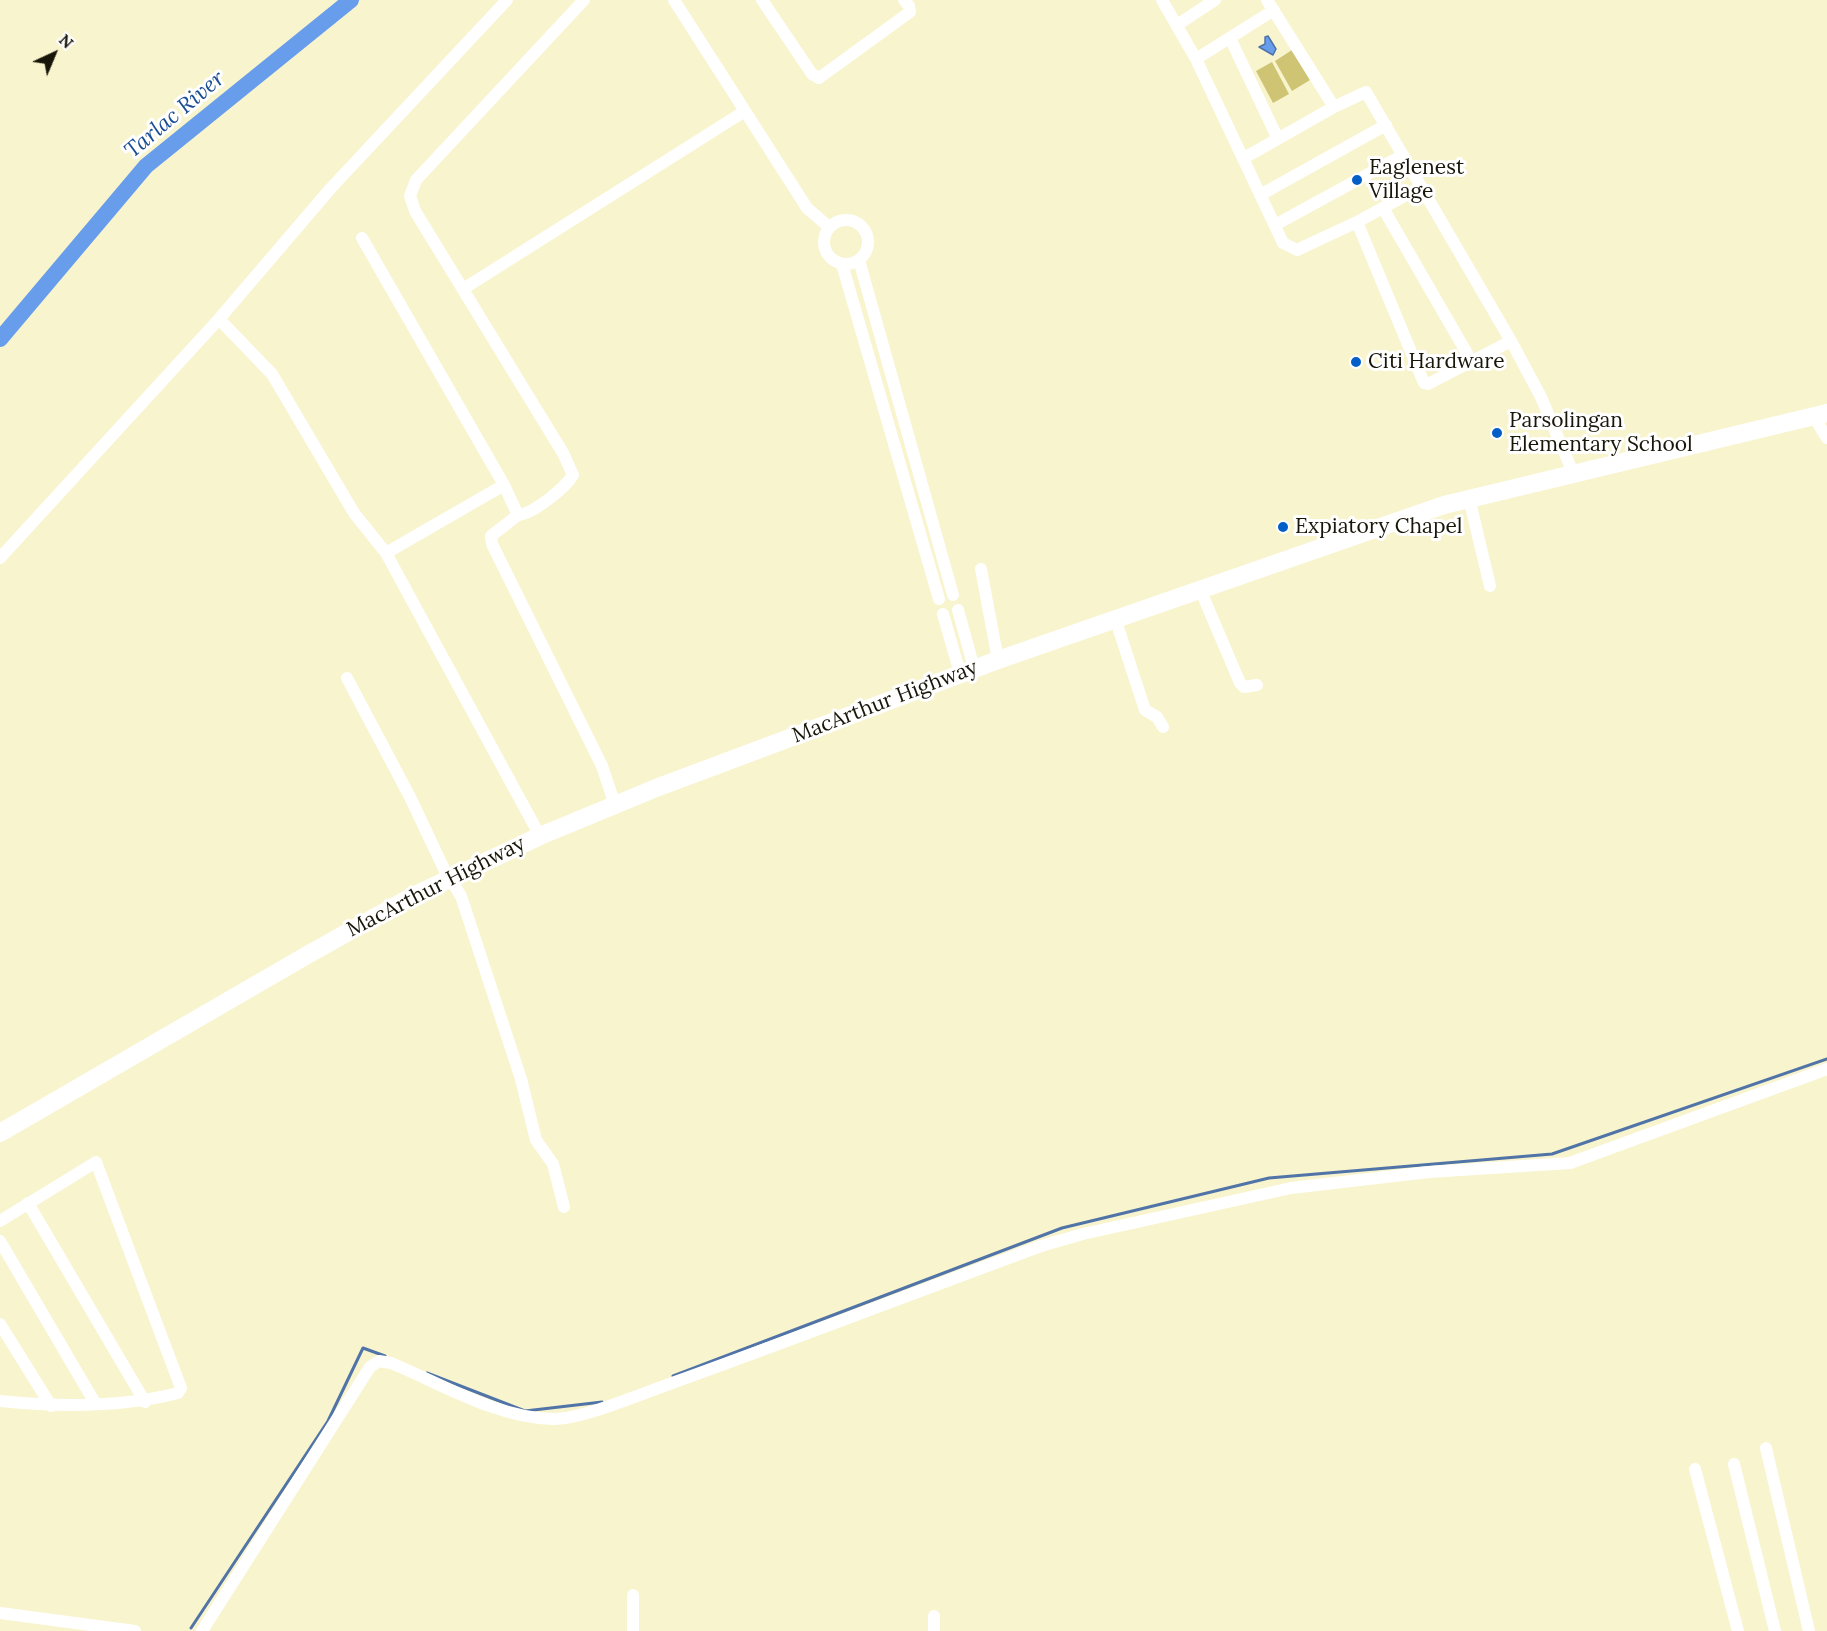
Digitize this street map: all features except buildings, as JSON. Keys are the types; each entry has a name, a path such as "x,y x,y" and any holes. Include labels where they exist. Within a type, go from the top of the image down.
{"highway":[{"name":"MacArthur Highway","path":"0,1133 352,928 450,877 615,805 967,671 1469,498 1821,415"}],"street":[{"path":"0,558 219,319 331,188 507,0"},
{"path":"584,0 416,180 410,196 415,211 563,453 573,475 550,498 526,514 518,515 491,536 492,544 602,766 615,805"},
{"path":"674,0 807,208 829,227"},
{"path":"762,0 812,74 819,78 910,12 904,0"},
{"path":"1162,0 1197,59 1283,243 1297,250 1357,222 1421,187"},
{"path":"1177,25 1215,0"},
{"path":"1197,59 1230,38 1270,5 1334,107"},
{"path":"1230,38 1278,139"},
{"path":"1244,158 1334,107 1366,92 1511,341 1541,397 1573,473"},
{"path":"464,289 745,111"},
{"path":"1260,195 1386,125"},
{"path":"1275,225 1403,155"},
{"path":"1383,208 1472,362"},
{"path":"847,219 859,223 867,232 868,244 864,256 859,260 842,264 831,258 825,249 824,238 829,227 835,222 847,219"},
{"path":"1357,222 1420,379 1428,384 1511,341"},
{"path":"362,238 504,485 518,515"},
{"path":"859,260 953,595"},
{"path":"842,264 939,599"},
{"path":"219,319 272,374 354,513 386,553 540,836"},
{"path":"868,355 884,351"},
{"path":"1821,415 1827,438"},
{"path":"891,434 907,429"},
{"path":"386,553 504,485"},
{"path":"1469,498 1490,586"},
{"path":"914,513 928,506"},
{"path":"981,568 998,660"},
{"path":"1200,589 1240,683 1244,687 1257,686"},
{"path":"958,610 967,671"},
{"path":"943,614 967,671"},
{"path":"1116,618 1145,710 1157,717 1163,727"},
{"path":"347,678 410,798 445,871 461,896 502,1022 536,1140 553,1164 564,1207"},
{"path":"202,1631 370,1367 379,1361 391,1363 463,1395 516,1413 532,1418 564,1419 703,1372 970,1272 1083,1234 1325,1183 1429,1172 1570,1162 1827,1069"},
{"path":"0,1221 94,1162 97,1164 181,1388 178,1393 145,1402 51,1406 0,1401"},
{"path":"28,1203 145,1402"},
{"path":"0,1241 95,1403"},
{"path":"0,1324 51,1406"},
{"path":"1766,1448 1809,1631"},
{"path":"1734,1464 1775,1631"},
{"path":"1695,1469 1738,1631"},
{"path":"633,1595 633,1631"},
{"path":"0,1613 135,1631"},
{"path":"934,1616 934,1631"}],"shaded area":[{"path":"1292,50 1310,80 1292,91 1275,61"},
{"path":"1272,62 1289,94 1273,103 1256,71"}],"water":[{"path":"1268,36 1276,49 1273,55 1259,47 1265,44 1265,37"}],"waterway":[{"name":"Tarlac River","path":"0,339 146,166 351,0"},
{"path":"673,1376 1062,1228 1269,1178 1552,1154 1827,1059"},
{"path":"191,1628 328,1421 363,1348 385,1356"},
{"path":"427,1373 525,1411 602,1402"}],"place":[{"name":"Eaglenest Village","path":"1357,180"},
{"name":"Citi Hardware","path":"1356,362"},
{"name":"Parsolingan Elementary School","path":"1497,433"},
{"name":"Expiatory Chapel","path":"1283,527"}]}
